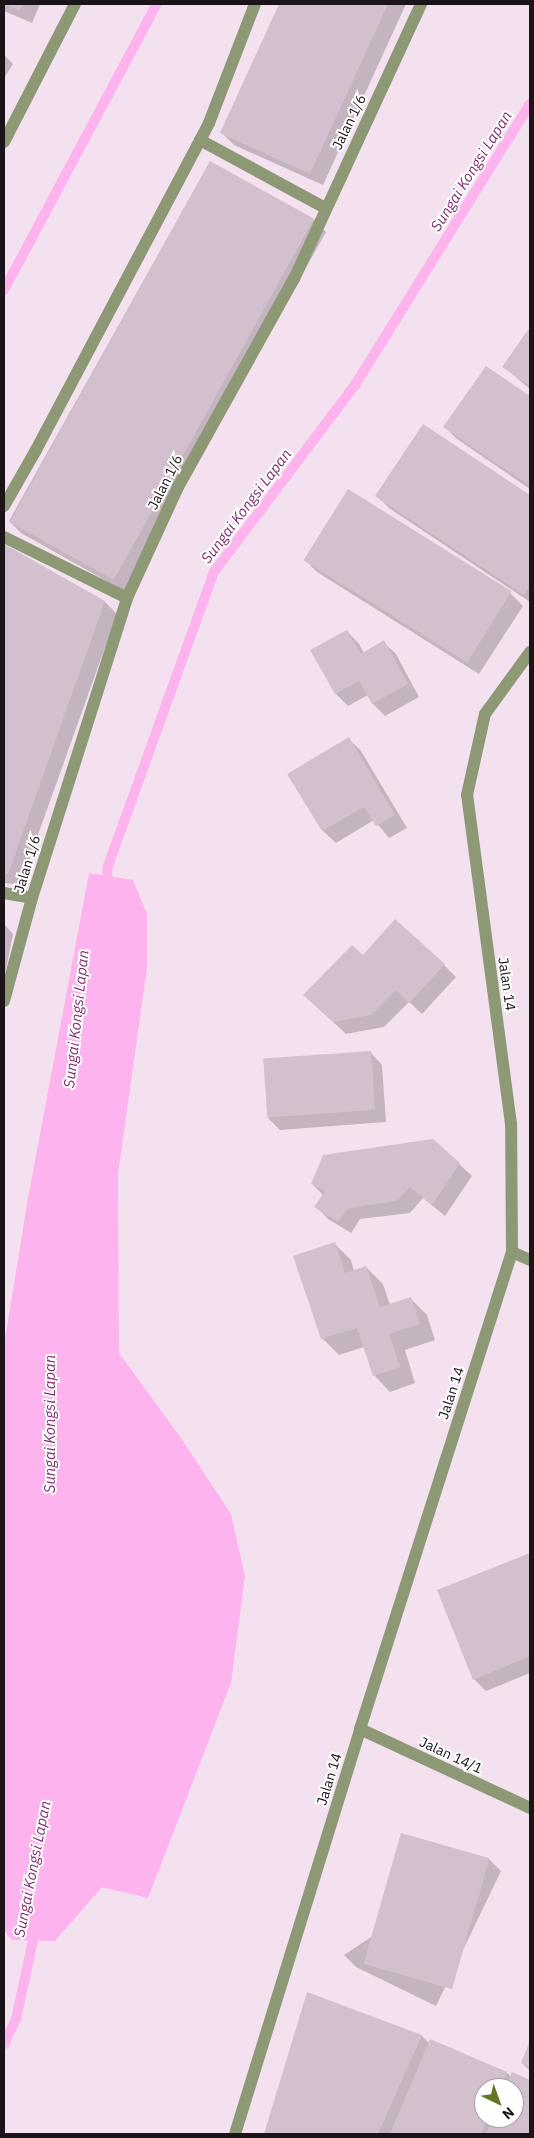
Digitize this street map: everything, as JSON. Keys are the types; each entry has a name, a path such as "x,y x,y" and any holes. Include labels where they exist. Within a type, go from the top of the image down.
{"street":[{"path":"4,142 75,4"},
{"path":"4,506 36,450 209,123 255,4"},
{"name":"Jalan 1/6","path":"4,1001 32,898 127,598 178,487 294,279 420,4"},
{"path":"200,140 325,208"},
{"path":"4,537 127,598"},
{"name":"Jalan 14","path":"235,2134 360,1729 512,1252 511,1124 467,795 485,714 530,652"},
{"path":"4,893 32,898"},
{"path":"512,1252 530,1260"},
{"name":"Jalan 14/1","path":"360,1729 530,1808"}],"water":[{"path":"89,873 133,880 147,914 147,968 118,1174 119,1353 181,1438 231,1514 245,1576 231,1683 148,1898 102,1887 55,1941 12,1940 4,1930 4,1345 28,1198"}],"building":[{"path":"4,4 23,4 19,11"},
{"path":"279,4 388,4 310,174 220,133"},
{"path":"210,161 314,219 114,580 10,522"},
{"path":"530,327 530,386 502,367"},
{"path":"486,366 530,396 530,486 443,427"},
{"path":"423,424 530,495 530,586 524,595 375,496"},
{"path":"348,489 512,591 467,663 303,560"},
{"path":"4,544 105,601 8,874 4,873"},
{"path":"347,630 361,654 384,640 408,684 372,704 359,681 335,694 310,650"},
{"path":"349,737 395,815 376,826 364,807 322,831 287,774"},
{"path":"395,919 445,964 409,1003 396,990 371,1015 333,1022 303,995 352,945 363,955"},
{"path":"371,1051 375,1110 267,1117 263,1059"},
{"path":"433,1139 460,1163 432,1205 410,1187 397,1201 348,1208 338,1222 314,1207 325,1191 311,1184 323,1155"},
{"path":"335,1242 345,1273 366,1266 380,1307 411,1297 420,1324 389,1334 400,1367 373,1376 357,1328 321,1339 293,1256"},
{"path":"530,1553 530,1656 473,1680 437,1590"},
{"path":"401,1833 489,1858 452,1989 364,1964"},
{"path":"307,1992 422,2035 378,2134 264,2134"},
{"path":"430,2039 507,2072 504,2078 474,2078 474,2128 484,2128 481,2134 390,2134"},
{"path":"530,2041 530,2068 521,2063"},
{"path":"512,2072 530,2080 530,2134 486,2134 489,2128 524,2128 524,2078 509,2078"}],"waterway":[{"path":"4,290 157,4"},
{"name":"Sungai Kongsi Lapan","path":"106,888 108,866 214,572 355,385 530,104"},
{"name":"Sungai Kongsi Lapan","path":"4,2044 16,2019 36,1927"}]}
